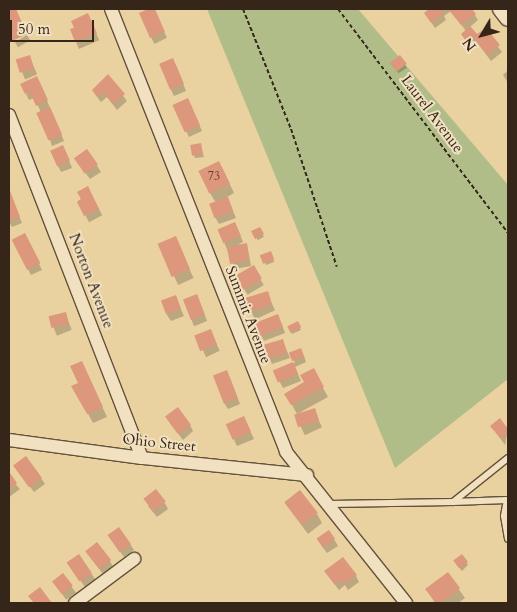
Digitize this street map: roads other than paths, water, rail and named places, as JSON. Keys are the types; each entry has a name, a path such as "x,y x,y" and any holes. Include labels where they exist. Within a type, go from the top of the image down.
{"street":[{"name":"Summit Avenue","path":"111,9 286,452 307,475 406,603"},
{"path":"501,9 508,18"},
{"name":"Norton Avenue","path":"9,116 142,458"},
{"name":"Ohio Street","path":"9,440 142,458 307,475"},
{"path":"75,603 134,559"}],"lane":[{"path":"453,502 508,458"},
{"path":"330,504 508,499 504,516 508,539"}]}
